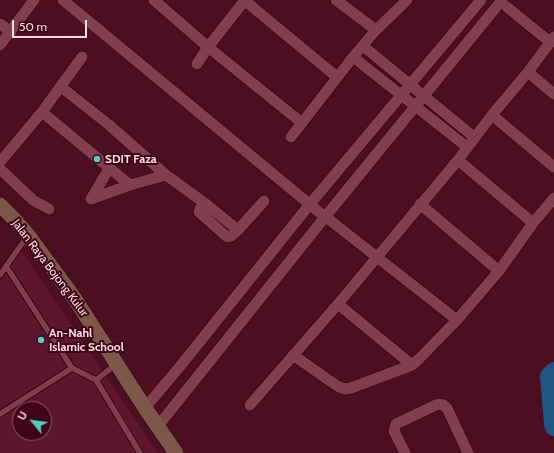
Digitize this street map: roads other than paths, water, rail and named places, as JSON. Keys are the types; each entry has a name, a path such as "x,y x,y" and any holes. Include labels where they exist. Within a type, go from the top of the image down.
{"main road":[{"name":"Jalan Raya Bojong Kulur","path":"0,205 14,218 28,235 75,299 145,408 176,453"}],"street":[{"path":"0,45 34,0"},
{"path":"64,0 328,219 457,320"},
{"path":"154,0 208,47 302,123"},
{"path":"197,64 244,0 337,77"},
{"path":"336,0 376,30"},
{"path":"291,137 353,57 376,30 406,0"},
{"path":"145,408 310,204 481,0"},
{"path":"158,426 328,219 424,96 505,4 552,39 528,72 474,137 458,160 338,304 250,405"},
{"path":"0,24 11,32"},
{"path":"363,46 474,137"},
{"path":"0,162 42,112 82,57"},
{"path":"353,57 400,96 467,147"},
{"path":"528,72 554,94"},
{"path":"61,87 108,124 166,175 206,204 200,209 199,212 227,236 231,236 238,230 264,201"},
{"path":"42,112 130,185"},
{"path":"492,115 554,167"},
{"path":"458,160 534,223"},
{"path":"110,167 91,199 130,185 166,175"},
{"path":"0,169 32,200 49,209"},
{"path":"293,354 339,387 345,389 412,365 457,320 499,271 554,198"},
{"path":"420,204 499,271"},
{"path":"338,304 412,365"},
{"path":"405,453 394,431 396,424 438,404 447,408 468,453"}],"lane":[{"path":"0,275 28,235"},
{"path":"6,266 72,368 96,380 140,453"},
{"path":"96,380 117,364"},
{"path":"0,414 72,368"}],"waterway":[{"path":"554,371 549,376 554,427"}],"place":[{"name":"SDIT Faza","path":"97,159"},
{"name":"An-Nahl Islamic School","path":"41,340"}]}
